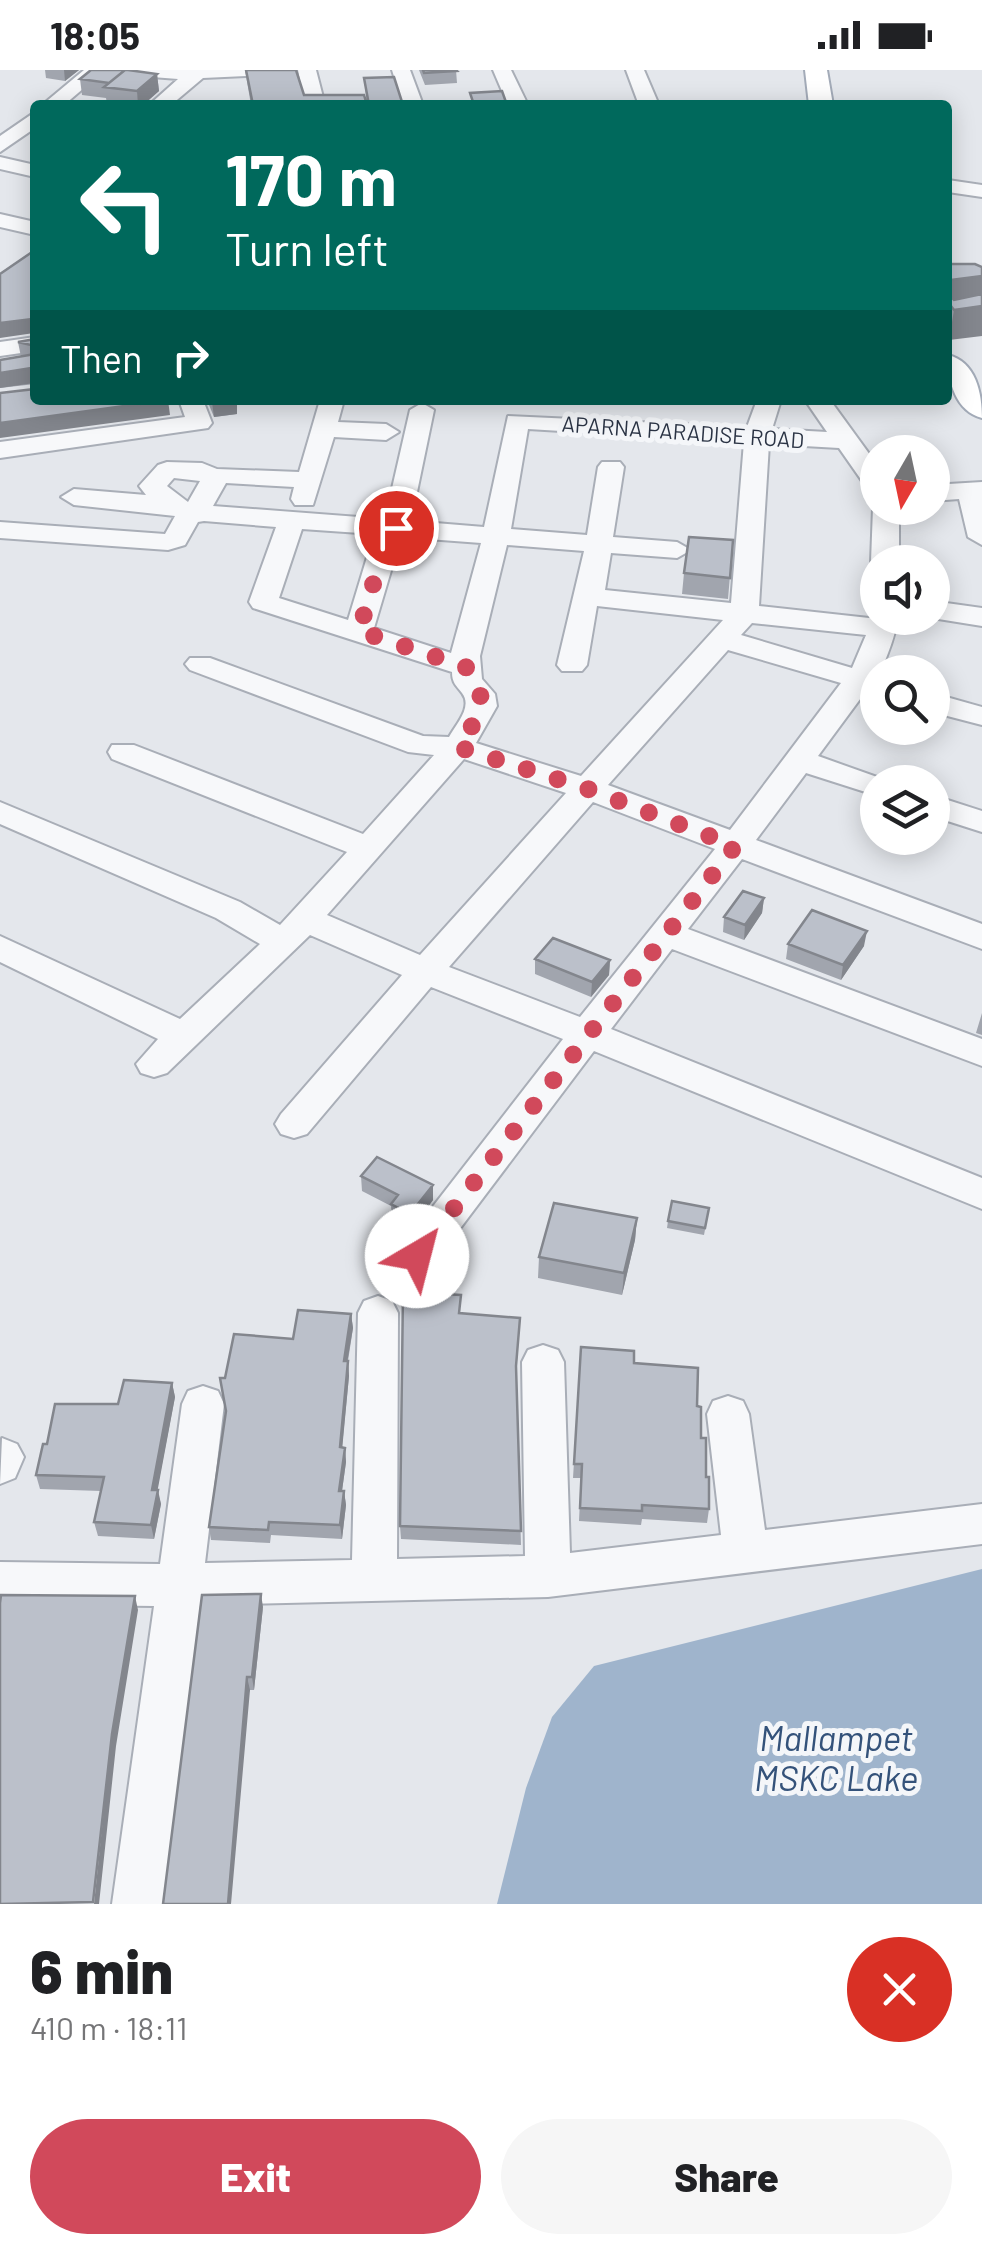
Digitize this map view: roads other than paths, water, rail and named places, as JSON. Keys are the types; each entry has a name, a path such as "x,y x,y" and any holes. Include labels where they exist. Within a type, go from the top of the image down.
{"main road":[{"path":"799,70 802,100"},
{"path":"816,70 820,100"},
{"path":"964,388 982,426"}],"street":[{"path":"58,100 96,70"},
{"path":"139,70 246,70"},
{"path":"307,70 314,100"},
{"path":"401,70 411,100"},
{"path":"502,70 516,100"},
{"path":"635,70 647,100"},
{"path":"165,100 200,71"},
{"path":"0,146 30,122"},
{"path":"0,163 30,170"},
{"path":"0,220 30,228"},
{"path":"0,349 30,345"},
{"path":"0,450 199,423 193,405"},
{"path":"154,1064 294,931 458,747 482,706 480,694 468,681 466,667 264,602 309,480 330,405"},
{"path":"637,428 640,405"},
{"path":"294,1124 734,626 756,436 766,405"},
{"path":"820,405 860,462"},
{"path":"359,631 393,528 422,410"},
{"name":"APARNA PARADISE ROAD","path":"466,667 464,656 496,536 520,410 637,428 845,442"},
{"path":"322,430 386,432"},
{"path":"590,598 611,467"},
{"path":"0,530 168,542 175,539 188,517 152,486 167,470 202,471 216,478"},
{"path":"183,510 216,478 232,474 309,480"},
{"path":"950,492 976,490 982,537"},
{"path":"74,497 295,520 677,550"},
{"path":"572,666 584,602 590,598 734,626 860,680"},
{"path":"950,612 982,617"},
{"path":"734,626 860,623"},
{"path":"200,664 419,744 458,747 591,790 982,937"},
{"path":"417,1256 798,760 860,692"},
{"path":"950,707 982,716"},
{"path":"124,752 368,848"},
{"path":"798,760 860,780"},
{"path":"950,810 982,822"},
{"path":"0,812 228,910 425,972 982,1194"},
{"path":"666,934 982,1053"},
{"path":"0,948 184,1036"},
{"path":"374,1582 378,1313"},
{"path":"543,1362 548,1576"},
{"path":"138,1904 203,1404"},
{"path":"728,1414 746,1555"},
{"path":"0,1583 180,1585 548,1576 982,1524"}],"water":[{"name":"Mallampet MSKC Lake","path":"982,1569 982,1904 497,1904 526,1788 552,1717 594,1666"}]}
